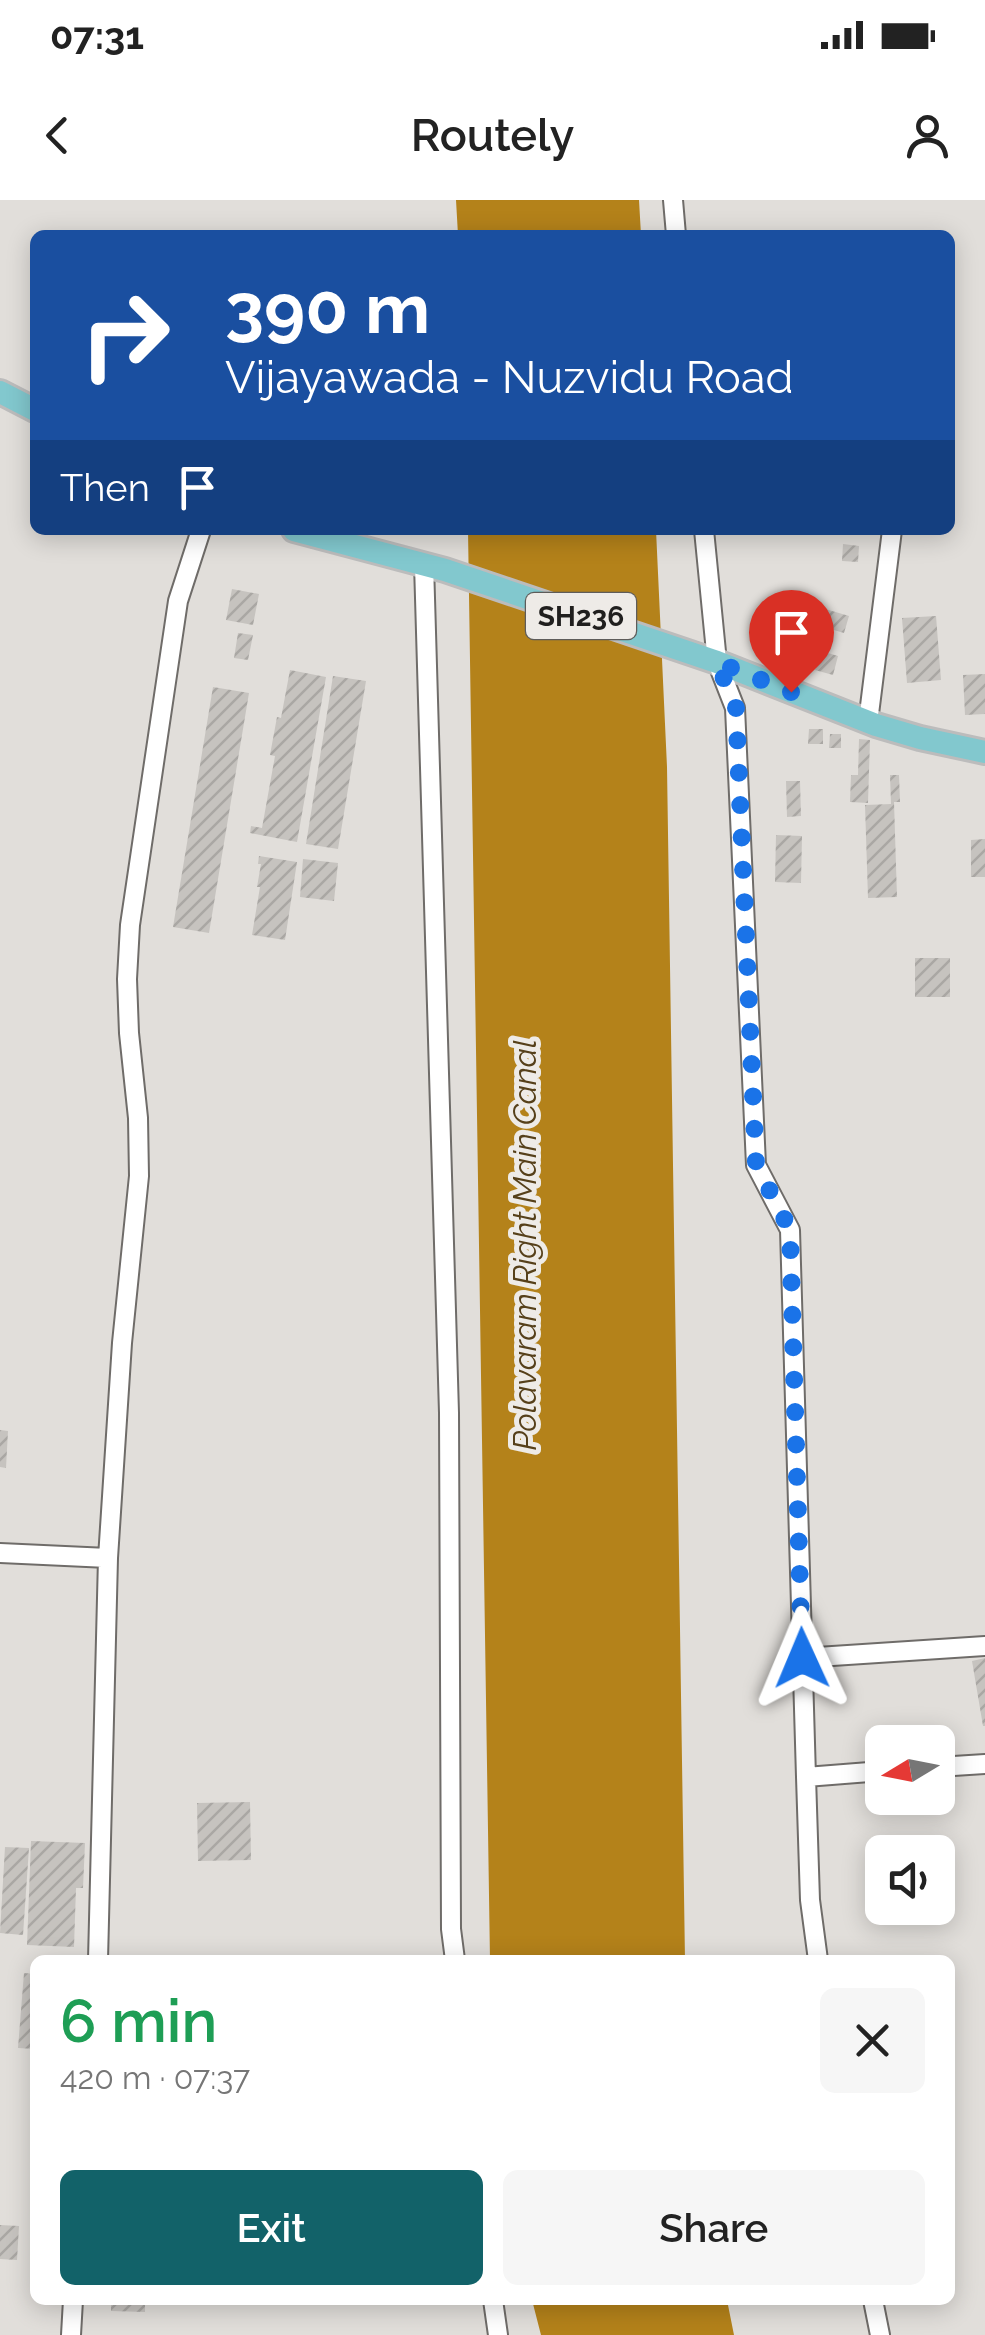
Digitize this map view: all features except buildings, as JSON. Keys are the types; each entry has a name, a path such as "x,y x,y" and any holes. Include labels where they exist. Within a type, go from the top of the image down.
{"main road":[{"path":"0,392 30,407"},
{"name":"SH236","path":"313,535 435,567 717,662 868,722 985,752"}],"street":[{"path":"673,200 676,230"},
{"path":"98,1955 108,1558 122,1343 139,1176 128,1015 130,925 178,601 199,535"},
{"path":"704,535 717,662 736,708 756,1164 790,1230 810,1900 817,1955"},
{"path":"868,722 891,535"},
{"path":"435,567 455,1955"},
{"path":"0,1553 108,1558"},
{"path":"802,1658 985,1646"},
{"path":"955,1766 985,1764"},
{"path":"806,1777 865,1772"},
{"path":"71,2335 74,2305"},
{"path":"494,2305 498,2335"},
{"path":"875,2305 880,2335"}],"water":[{"path":"456,200 639,200 641,230 458,230"},
{"name":"Polavaram Right Main Canal","path":"468,535 656,535 667,767 685,1955 490,1955"},
{"path":"533,2305 728,2305 734,2335 541,2335"}],"route":[{"path":"791,692 717,662 736,708 756,1164 790,1230 802,1658"}]}
